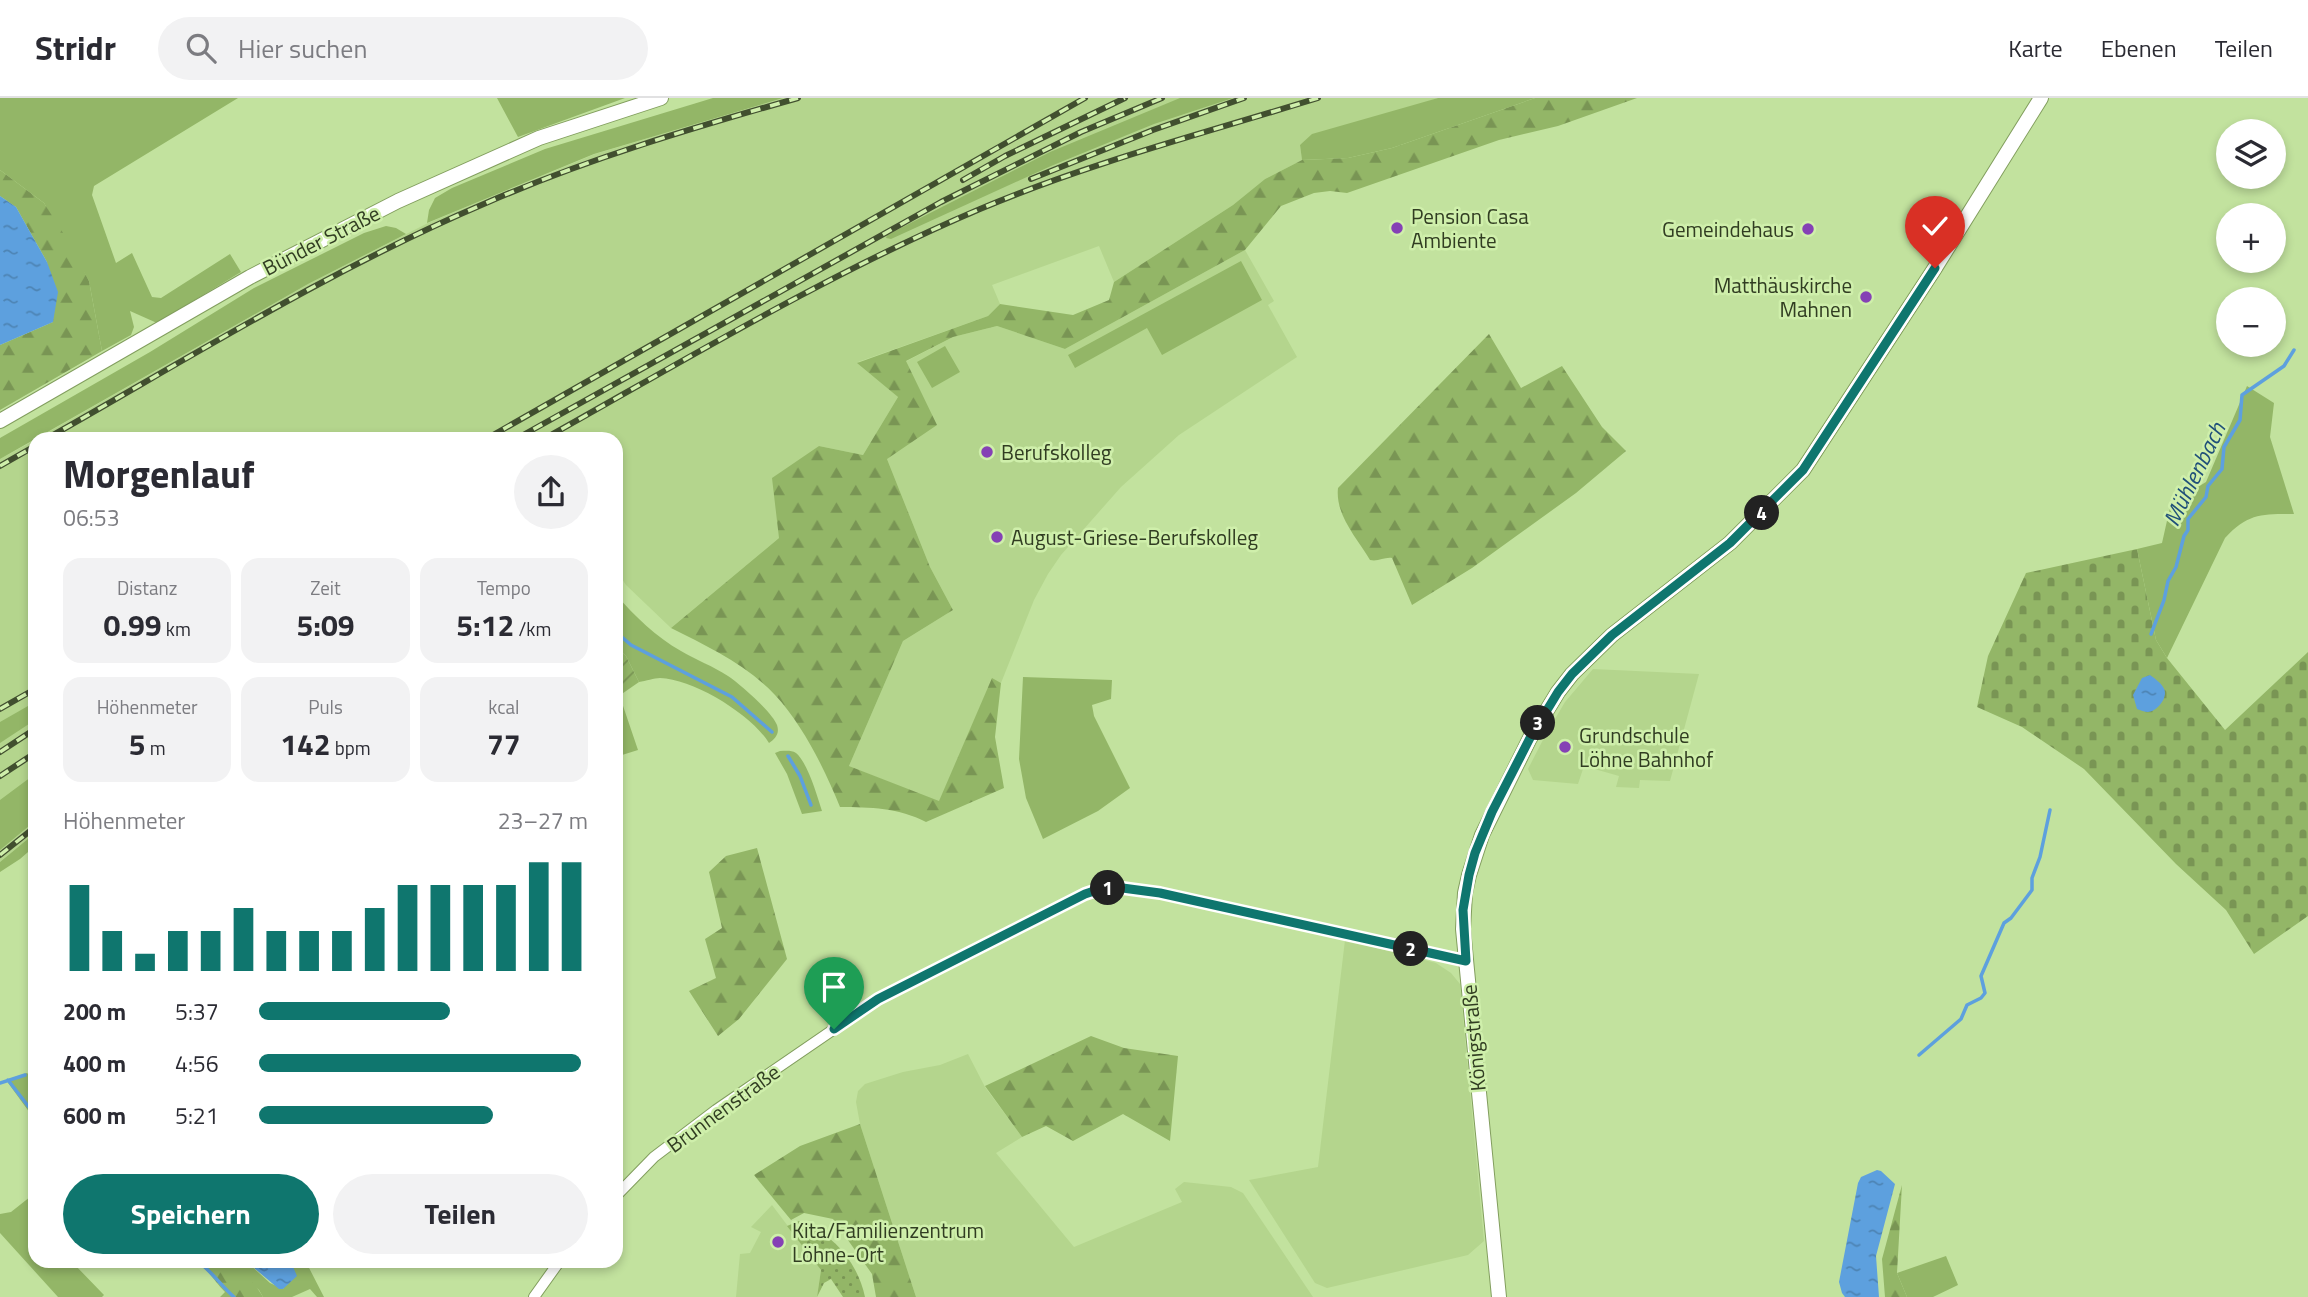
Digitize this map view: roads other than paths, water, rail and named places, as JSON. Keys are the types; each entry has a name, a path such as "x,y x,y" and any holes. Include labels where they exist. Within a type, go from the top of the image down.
{"main road":[{"name":"Bünder Straße","path":"0,421 250,276 387,206 539,138 661,98"},
{"name":"Königstraße","path":"1499,1297 1463,910 1475,853 1492,812 1530,738 1572,674 1612,635 1730,543 1803,470 1935,268 2041,98"}],"street":[{"name":"Brunnenstraße","path":"623,1189 654,1157 716,1110 878,999 1059,906 1100,889 1130,888 1160,893 1466,961"},
{"path":"534,1297 555,1268"}],"water":[{"path":"0,196 16,207 47,262 58,292 53,322 0,345"},
{"path":"2150,675 2162,685 2165,695 2159,706 2148,712 2137,709 2133,695 2142,678"},
{"path":"1877,1170 1895,1184 1876,1256 1879,1297 1845,1297 1839,1282 1858,1183 1861,1177"},
{"path":"254,1268 294,1268 297,1276 283,1289 279,1289"}],"waterway":[{"name":"Mühlenbach","path":"2151,634 2188,530 2188,519 2206,497 2208,486 2222,469 2224,447 2240,420 2242,395 2284,366 2294,350"},
{"path":"623,638 631,645 732,697 772,732"},
{"path":"788,756 800,776 811,805"},
{"name":"Mühlenbach","path":"1919,1055 1961,1019 1967,1005 1985,993 1981,976 2004,923 2011,918 2032,890 2032,878 2040,857 2050,810"},
{"path":"0,1083 25,1075"},
{"path":"8,1080 28,1106"},
{"path":"206,1268 234,1297"}],"railway":[{"path":"58,432 263,315 429,228 524,187 601,158 798,98"},
{"path":"498,432 1085,98"},
{"path":"963,180 1005,156 1125,98"},
{"path":"529,432 941,202 1081,132 1162,98"},
{"path":"1031,179 1153,130 1244,98"},
{"path":"556,432 813,289 980,209 1105,163 1318,98"},
{"path":"0,466 28,450"},
{"path":"0,709 28,693"},
{"path":"0,752 28,734"},
{"path":"0,776 28,758"},
{"path":"0,855 28,833"}],"place":[{"name":"Pension Casa Ambiente","path":"1397,228"},
{"name":"Gemeindehaus","path":"1808,229"},
{"name":"Matthäuskirche Mahnen","path":"1866,297"},
{"name":"Berufskolleg","path":"987,452"},
{"name":"August-Griese-Berufskolleg","path":"997,537"},
{"name":"Grundschule Löhne Bahnhof","path":"1565,747"},
{"name":"Kita/Familienzentrum Löhne-Ort","path":"778,1242"}]}
